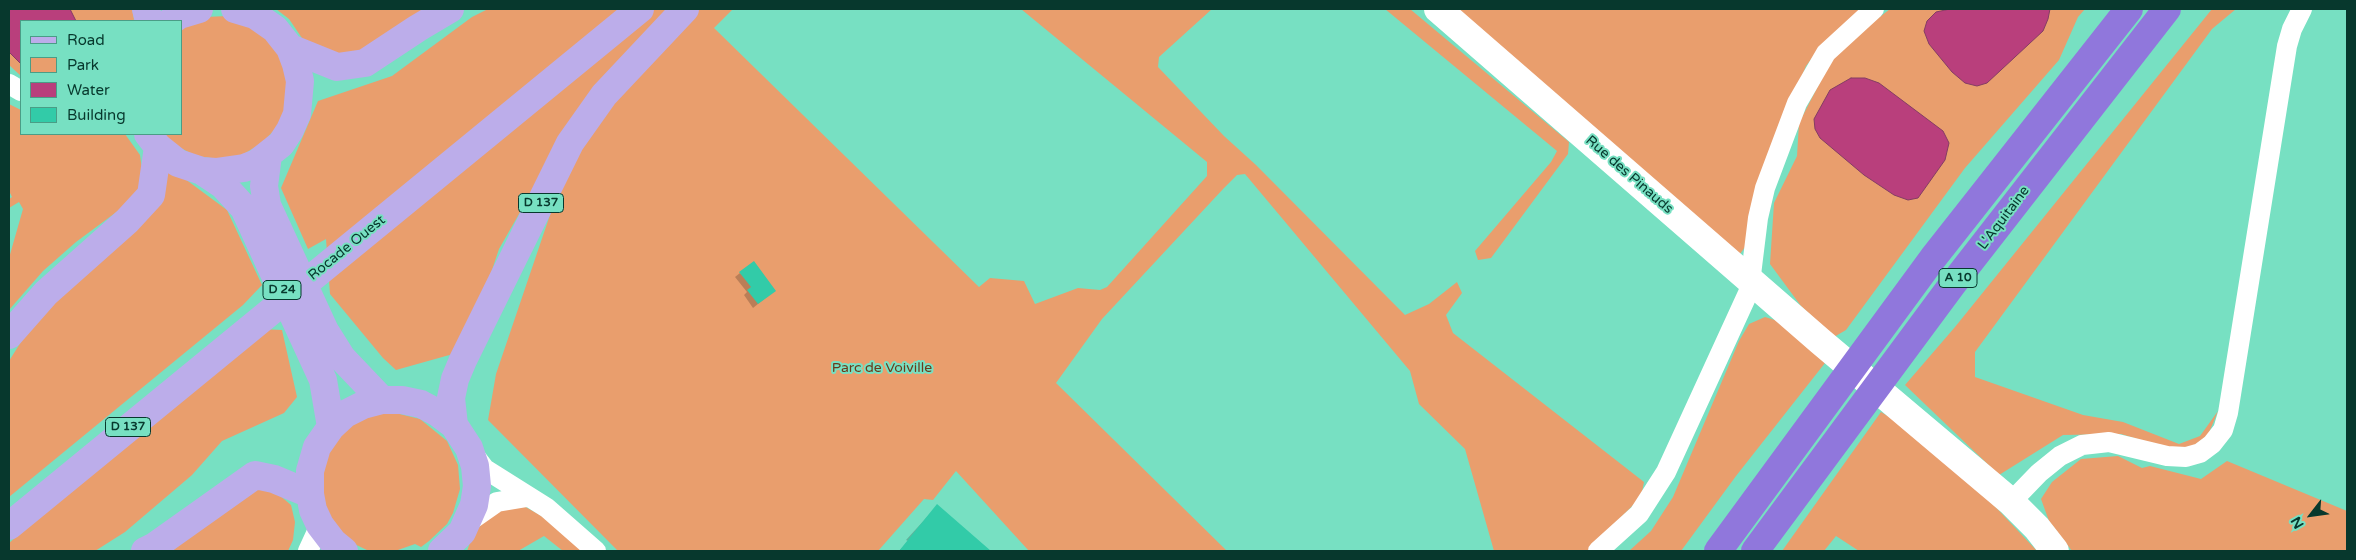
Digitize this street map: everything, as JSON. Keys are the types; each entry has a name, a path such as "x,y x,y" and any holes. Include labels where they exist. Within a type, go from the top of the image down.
{"highway":[{"name":"A 10","path":"1718,551 1933,258 2130,9"},
{"name":"L'Aquitaine","path":"1755,551 1958,277 2167,9"}],"main road":[{"path":"172,20 199,9"},
{"path":"153,140 178,162 202,171 216,172 237,170 256,163 281,144 297,114 300,80 290,48 275,29 255,15 235,9"},
{"path":"290,48 337,67 365,63 450,9"},
{"name":"Rocade Ouest","path":"9,526 248,328 640,9"},
{"name":"D 137","path":"454,426 451,398 455,379 570,143 604,95 685,9"},
{"path":"9,335 46,293 127,221 151,195 153,140"},
{"name":"D 24","path":"268,155 264,186 267,205 326,331 342,358 382,400"},
{"name":"D 24","path":"202,171 223,185 244,208 323,380 330,427"},
{"path":"344,551 333,542 320,525 310,494 310,470 317,447 330,427 345,414 363,405 382,400 402,400 421,404 438,413 454,426 469,448 475,466 477,486 474,505 455,542"},
{"path":"145,551 155,546 255,475 274,479 310,494"}],"street":[{"name":"Rue des Pinauds","path":"1438,9 1820,341 2010,502 2037,528 2055,551"},
{"path":"1598,551 1639,514 1666,472 1749,291 1765,188 1797,103 1826,53 1874,9"},
{"path":"2010,502 2039,472 2060,456 2082,445 2109,442 2167,456 2186,458 2206,449 2222,430 2228,413 2287,46 2292,29 2302,9"},
{"path":"9,84 20,90"},
{"path":"469,448 485,469 547,508 596,551"},
{"path":"455,542 497,502 527,497"},
{"path":"308,551 320,525"}],"green space":[{"path":"9,9 132,9 134,20 20,20 20,75 9,65"},
{"path":"276,9 429,9 361,54 324,54 304,41 289,19"},
{"path":"488,9 671,9 579,109 499,249 484,294 453,354 396,370 383,358 330,294 326,239 308,249 281,188 318,101 392,76 472,17"},
{"name":"Parc de Voiville","path":"697,9 733,9 714,28 979,287 990,278 1024,281 1035,304 1078,288 1100,290 1107,287 1207,176 1207,162 1021,9 1212,9 1159,57 1158,67 1224,136 1256,165 1405,315 1429,304 1457,282 1462,293 1446,315 1453,333 1644,482 1641,497 1588,551 1494,551 1465,449 1419,404 1410,371 1245,174 1237,175 1224,188 1102,319 1056,383 1227,551 1029,551 956,471 933,500 924,499 878,551 618,551 488,420 496,374 551,212 583,138"},
{"path":"1385,9 1410,9 1569,142 1568,154 1491,258 1478,260 1475,251 1551,162 1557,151"},
{"path":"1451,9 1863,9 1816,53 1806,66 1761,177 1745,247 1740,254"},
{"path":"1890,9 2085,9 2078,17 2059,60 1965,168 1846,330 1834,337 1801,306 1770,264 1774,203 1797,156 1799,123 1836,51"},
{"path":"2212,9 2236,9 2212,29 1975,352 1975,377 2083,415 2123,422 2179,444 2200,436 2218,411 2208,435 2192,447 2173,450 2121,434 2063,435 1999,475 1905,385 1955,327"},
{"path":"228,16 250,24 269,38 282,58 288,81 287,105 278,126 262,143 242,155 219,159 196,156 175,145 165,135 182,135 182,25 204,17"},
{"path":"9,104 20,110 20,135 126,135 140,155 143,177 134,199 76,242 43,271 9,310 9,258 23,209 19,202 9,208 9,199 12,197 9,191"},
{"path":"165,167 181,176 227,210 262,285 243,305 9,497 9,361 48,299"},
{"path":"1765,317 1781,322 1825,363 1736,476 1681,551 1629,551 1651,531 1673,497 1739,341 1749,324"},
{"path":"260,329 282,330 297,397 284,413 222,441 192,475 125,532 95,551 9,551 9,543"},
{"path":"387,411 420,419 447,441 458,465 460,489 453,513 447,524 421,547 415,544 395,551 369,551 346,540 330,523 318,471 346,425"},
{"path":"1881,412 1938,446 2037,551 1859,551 1836,536 1824,551 1782,551"},
{"path":"2118,456 2142,468 2150,466 2201,479 2227,461 2347,511 2347,551 2072,551 2049,521 2041,499 2052,482 2081,459"},
{"path":"254,486 271,488 291,505 295,522 293,540 288,551 165,551"},
{"path":"520,504 540,515 589,551 563,551 544,536 518,551 467,551 473,534 495,509"}],"water":[{"path":"9,9 70,9 76,20 20,20 20,63 9,52"},
{"path":"1950,9 2050,9 2043,31 1987,83 1977,86 1965,83 1952,72 1929,44 1924,31 1927,21 1936,12"},
{"path":"1851,78 1865,78 1879,83 1943,131 1949,143 1945,160 1918,198 1908,200 1894,195 1864,175 1820,138 1815,129 1814,119 1830,90"}],"building":[{"path":"754,261 776,291 758,304 747,290 751,287 739,272"},
{"path":"937,504 991,551 899,551"}]}
